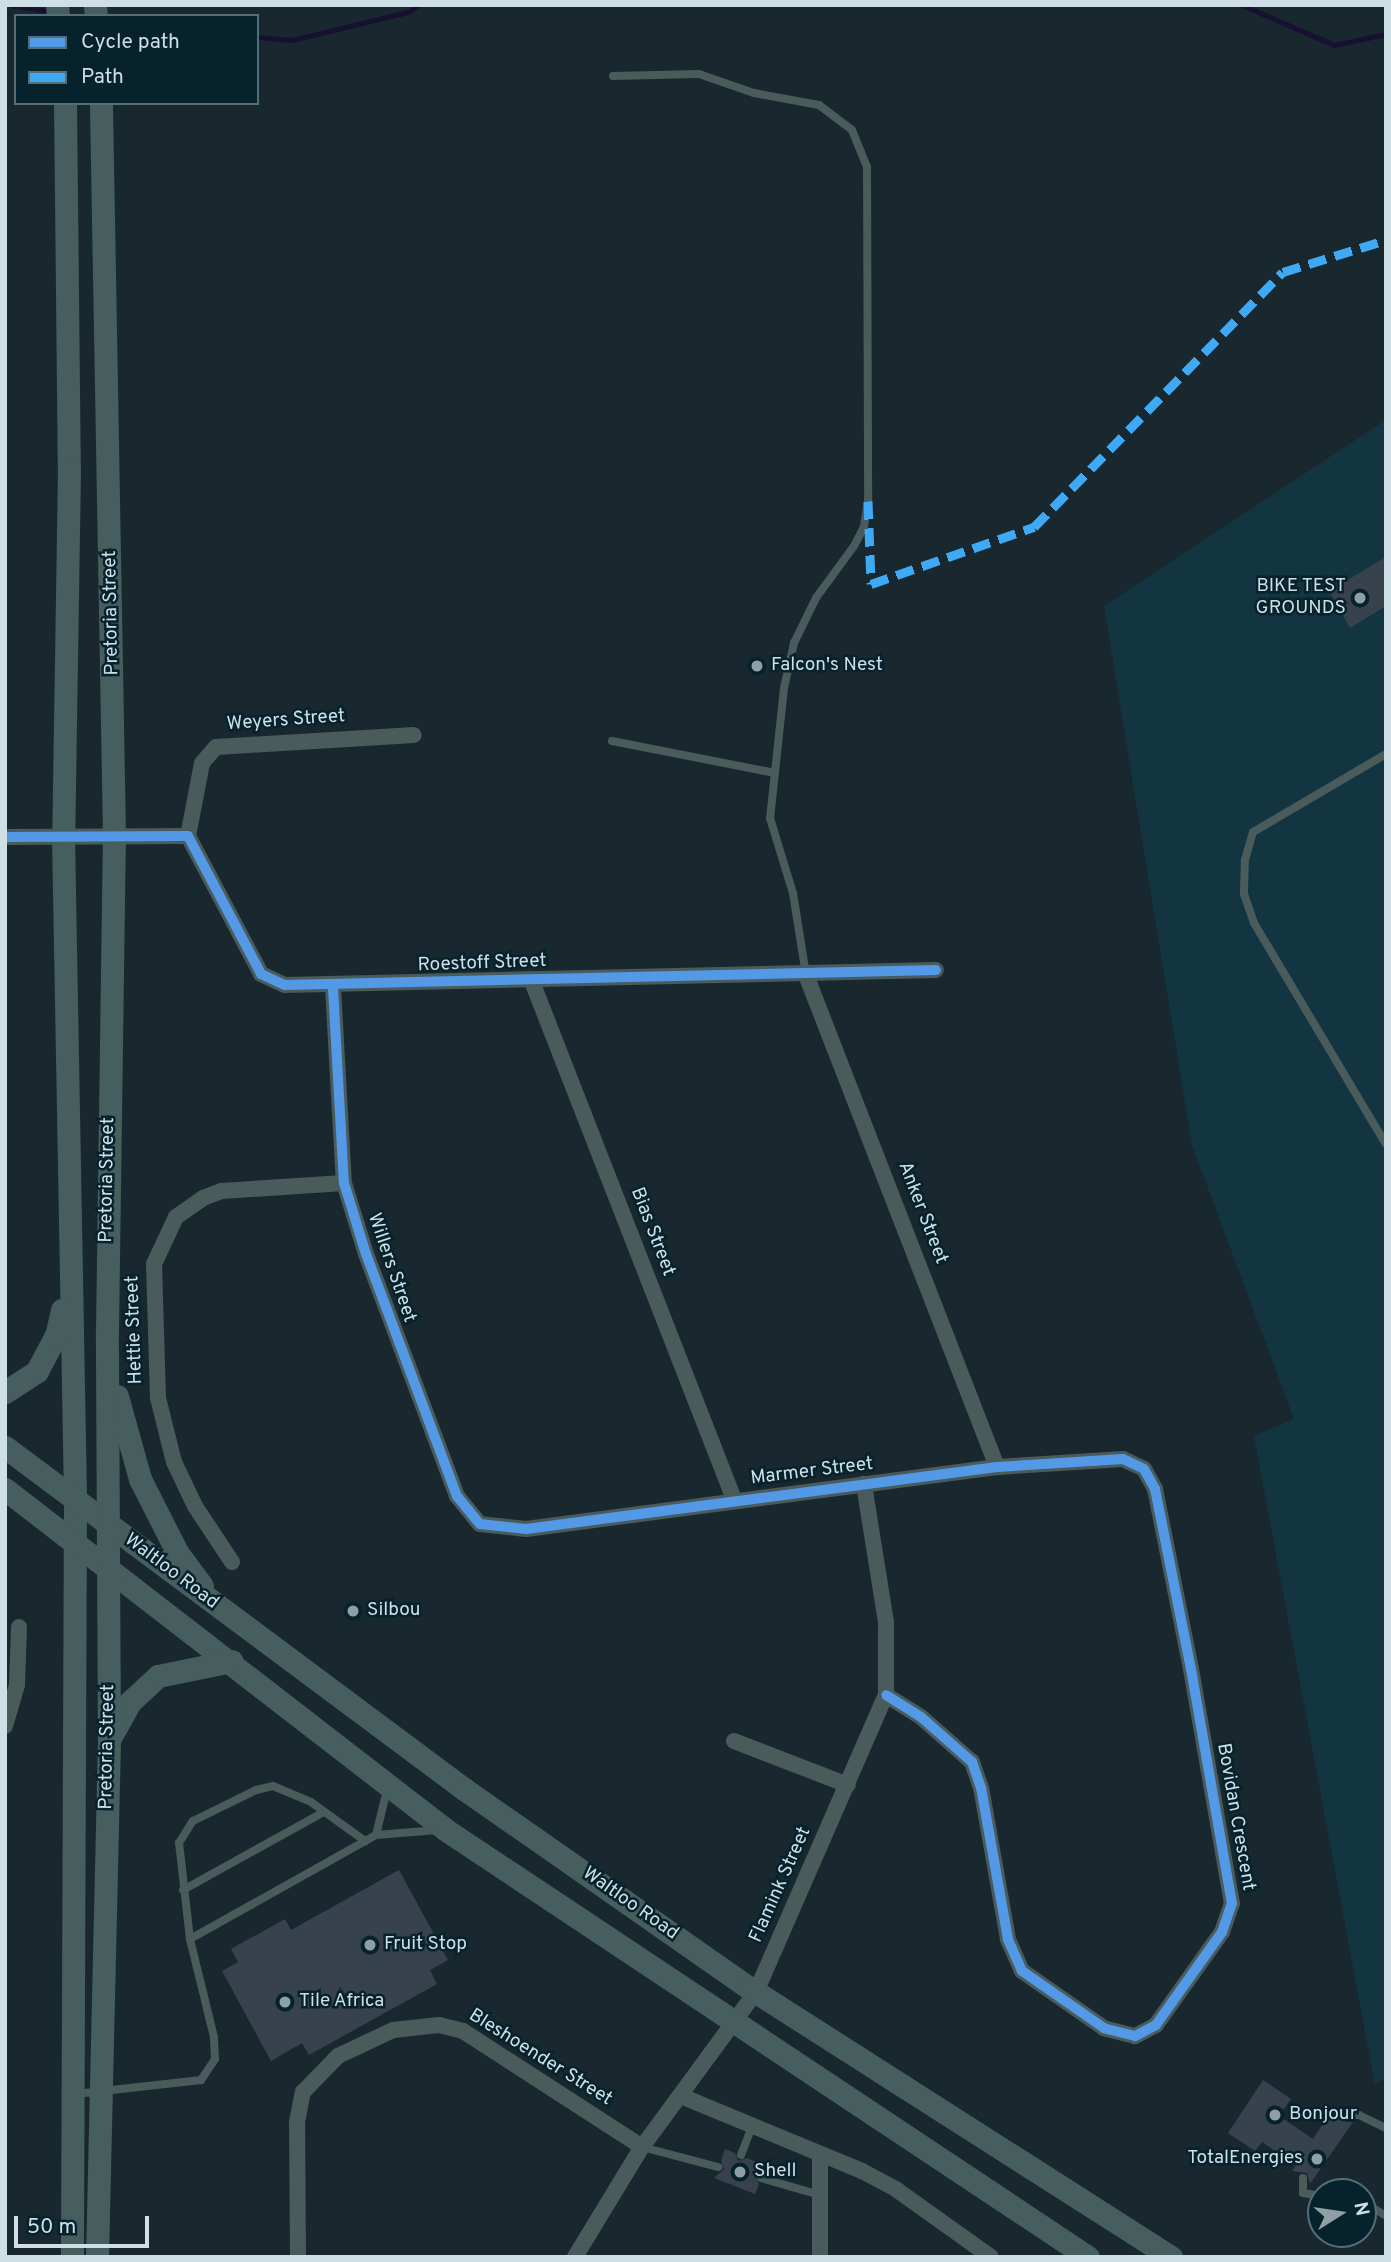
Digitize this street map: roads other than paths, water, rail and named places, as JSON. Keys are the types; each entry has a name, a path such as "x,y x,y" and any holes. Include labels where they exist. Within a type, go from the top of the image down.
{"main road":[{"name":"Pretoria Street","path":"97,2257 108,1740 107,1331 114,836 101,109"},
{"name":"Pretoria Street","path":"65,110 69,469 63,836 69,1285 75,1499 72,2257"},
{"path":"5,1392 37,1371 49,1352 69,1285"},
{"path":"107,1331 118,1406 141,1479 177,1552 232,1619"},
{"name":"Waltloo Road","path":"5,1447 232,1619 464,1789 756,1992 1171,2257"},
{"name":"Waltloo Road","path":"5,1489 231,1661 446,1830 1088,2257"},
{"path":"108,1740 130,1702 158,1676 231,1661"}],"street":[{"name":"Weyers Street","path":"188,836 202,763 215,747 414,735"},
{"path":"5,838 188,836"},
{"name":"Roestoff Street","path":"188,836 261,974 285,985 333,988 531,979 806,975 936,970"},
{"name":"Anker Street","path":"806,975 997,1467"},
{"name":"Bias Street","path":"531,979 734,1499"},
{"name":"Willers Street","path":"333,988 344,1183 366,1254 457,1496 480,1524 497,1529"},
{"name":"Hettie Street","path":"232,1562 195,1506 174,1462 158,1398 154,1264 163,1237 176,1217 203,1198 220,1191 344,1183"},
{"name":"Marmer Street","path":"497,1529 526,1529 734,1499 997,1467 1132,1460"},
{"name":"Bovidan Crescent","path":"887,1695 921,1717 972,1762 981,1788 1008,1939 1022,1971 1104,2028 1135,2036 1149,2031 1166,2015 1222,1932 1232,1903 1154,1489 1144,1469 1132,1460"},
{"name":"Flamink Street","path":"575,2257 642,2147 756,1992 887,1695 886,1622 864,1484"},
{"path":"5,1726 17,1685 19,1627"},
{"path":"734,1741 848,1785"},
{"name":"Bleshoender Street","path":"298,2257 298,2122 303,2092 338,2056 393,2030 439,2025 463,2031 642,2147"},
{"path":"681,2096 897,2190 991,2257"},
{"path":"820,2155 820,2257"}],"lane":[{"path":"613,76 699,74 754,93 819,105 852,130 867,167 868,501 864,527 854,546 816,598 794,643 770,818 793,893 806,975"},
{"path":"612,741 775,773"},
{"path":"1386,754 1253,832 1245,860 1244,894 1254,923 1386,1144"},
{"path":"376,1835 388,1785"},
{"path":"73,2094 101,2095 193,2084 210,2072 214,2037 190,1939 179,1843 193,1821 256,1790 273,1786 324,1812 365,1841"},
{"path":"183,1890 324,1812"},
{"path":"190,1939 376,1835 446,1830"},
{"path":"1346,2115 1359,2115 1386,2128"},
{"path":"741,2155 752,2126"},
{"path":"642,2147 719,2166"},
{"path":"761,2178 820,2195"},
{"path":"1303,2178 1303,2193 1307,2194"}],"waterway":[{"path":"11,5 52,12"},
{"path":"259,37 292,40 408,12 419,5"},
{"path":"1242,5 1334,45 1386,34"}],"place":[{"name":"BIKE TEST GROUNDS","path":"1360,598"},
{"name":"Falcon's Nest","path":"757,666"},
{"name":"Silbou","path":"353,1611"},
{"name":"Fruit Stop","path":"370,1945"},
{"name":"Tile Africa","path":"285,2002"},
{"name":"Bonjour","path":"1275,2115"},
{"name":"TotalEnergies","path":"1317,2159"},
{"name":"Shell","path":"740,2172"}]}
